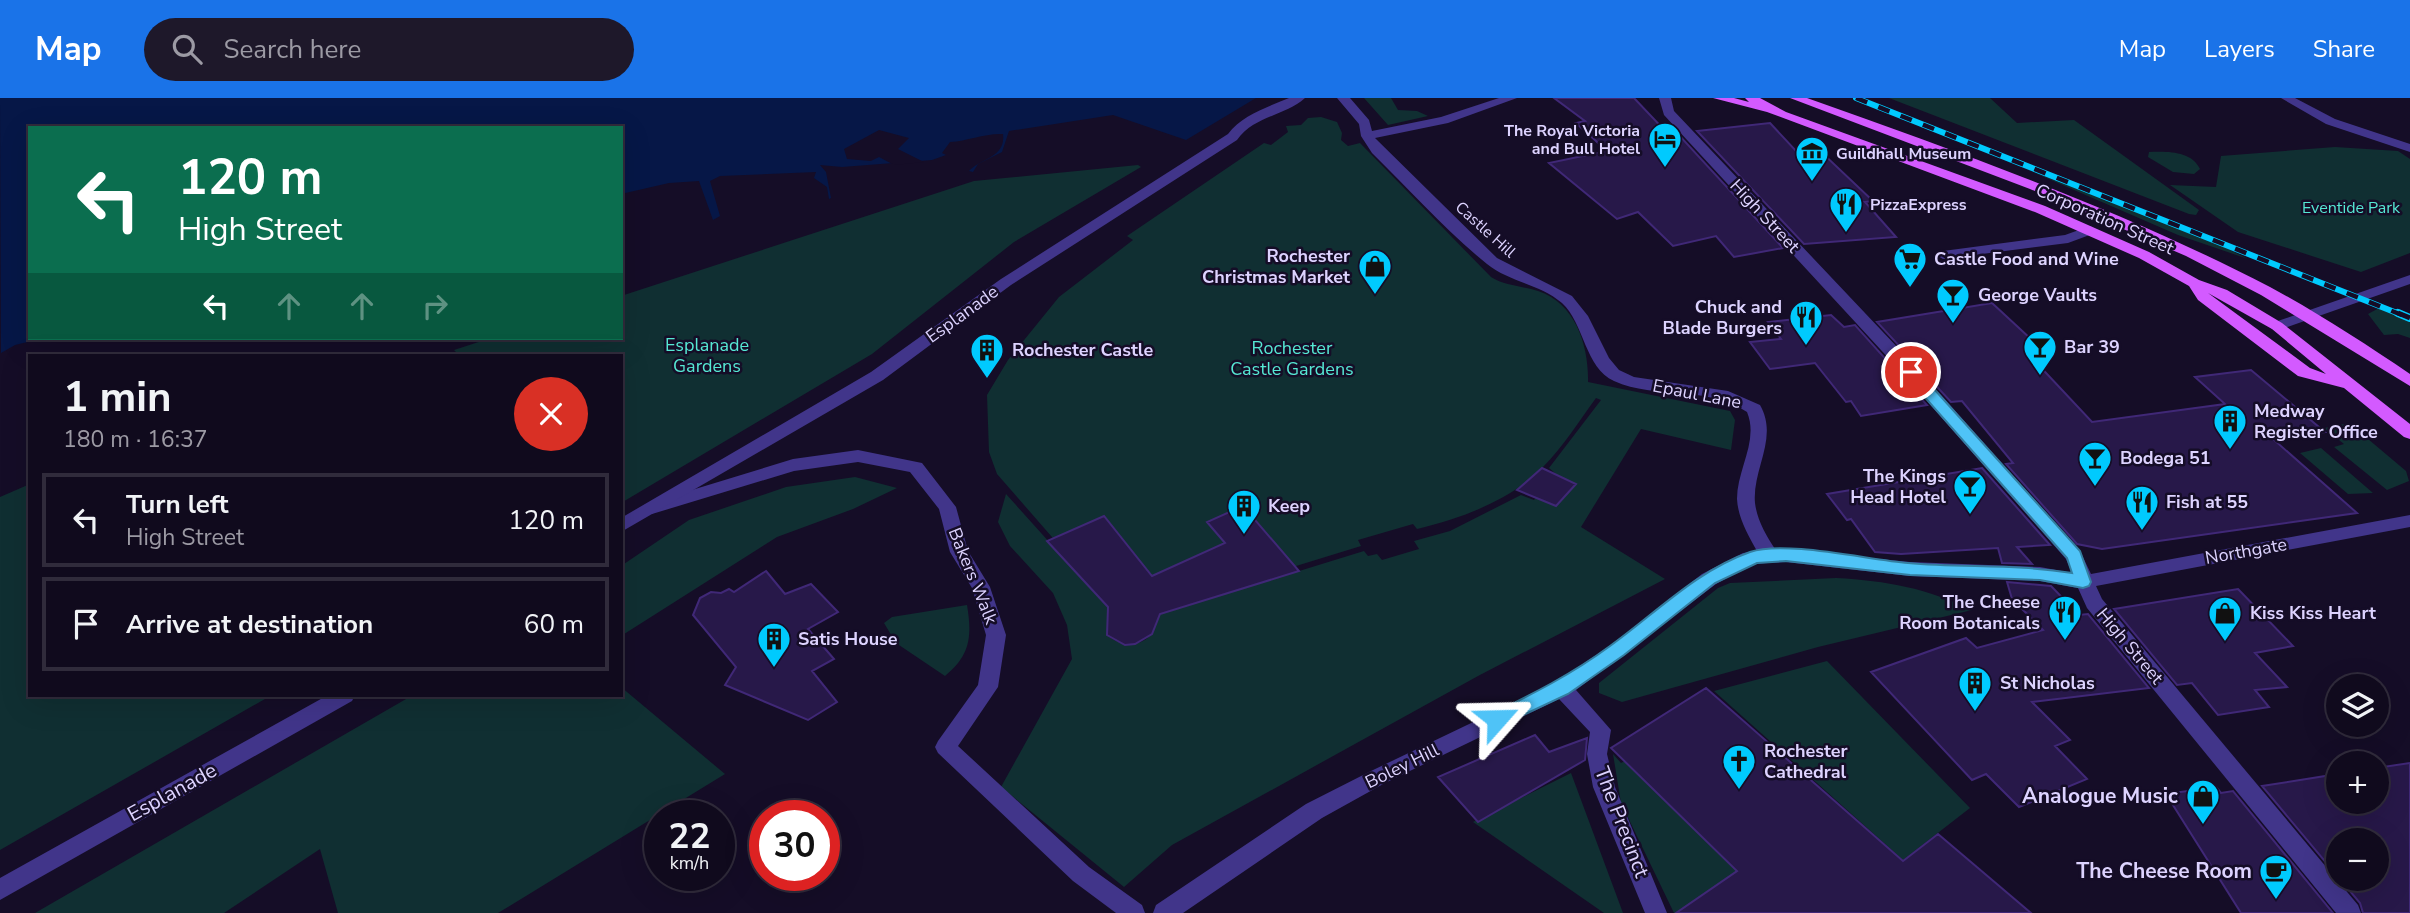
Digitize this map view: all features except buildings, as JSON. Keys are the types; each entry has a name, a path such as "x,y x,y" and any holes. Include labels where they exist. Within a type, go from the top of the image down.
{"main road":[{"path":"1719,98 1746,107 1770,110"},
{"name":"Corporation Street","path":"1751,98 1770,110 1952,176 2090,230 2194,283 2222,293 2277,326 2410,433"},
{"name":"Corporation Street","path":"1796,98 2102,214 2241,277 2312,315 2410,381"},
{"path":"2194,283 2203,297 2304,372 2354,388"}],"street":[{"name":"Esplanade","path":"623,525 877,376 1006,282 1233,137 1241,126 1299,98"},
{"name":"Castle Hill","path":"1343,98 1365,123 1367,136 1377,150 1492,261 1503,270 1546,286 1567,300 1588,330 1610,373"},
{"path":"1367,136 1444,120 1511,98"},
{"name":"High Street","path":"1665,98 1668,111 1692,139 1911,372 2074,556 2094,603 2350,913"},
{"path":"2287,98 2302,109 2328,120 2410,148"},
{"path":"1942,255 2068,239 2090,230"},
{"path":"2277,326 2410,279"},
{"name":"Epaul Lane","path":"1610,373 1631,381 1739,399 1755,409 1760,427 1755,456 1749,471 1746,504 1751,524 1769,555"},
{"name":"Bakers Walk","path":"649,509 793,465 858,456 916,467 947,508 959,552 981,587 996,635 988,687 945,747 1081,874 1134,913"},
{"name":"Northgate","path":"2083,582 2410,521"},
{"name":"Boley Hill","path":"1164,913 1292,824 1326,804 1562,689 1618,650 1709,579 1744,560 1769,555 1910,569 2040,574 2083,582"},
{"name":"The Precinct","path":"1562,689 1601,730 1597,754 1604,787 1656,913"},
{"name":"Esplanade","path":"0,890 341,697"}],"green space":[{"path":"1364,98 1391,98 1398,110 1417,111 1428,116 1388,125"},
{"path":"1889,98 1990,98 2017,123 2074,120 2199,210 2196,215 2189,214"},
{"name":"Rochester Castle Gardens","path":"1321,117 1337,122 1342,133 1341,140 1348,146 1360,143 1491,277 1538,291 1562,305 1578,328 1583,341 1588,382 1730,411 1735,420 1731,450 1641,429 1581,527 1665,579 1478,676 1172,845 1124,887 1001,787 1072,659 1067,625 1053,593 1010,546 998,522 1006,494 1112,612 1107,618 1107,635 1123,643 1139,643 1151,634 1154,616 1364,551 1368,556 1377,554 1382,560 1419,549 1414,541 1450,531 1521,495 1534,500 1557,475 1549,468 1601,400 1596,398 1557,451 1530,479 1484,507 1434,525 1417,529 1413,524 1358,540 1361,546 1150,611 1120,615 997,474 989,452 987,395 1008,360 1059,297 1133,240 1127,236 1264,143 1271,145 1288,132 1286,126 1301,125 1308,118"},
{"name":"Eventide Park","path":"2335,147 2398,151 2410,159 2410,253 2361,272 2238,232 2170,185 2216,187 2221,156"},
{"path":"2149,152 2185,155 2200,169 2194,174 2173,172 2148,157"},
{"name":"Esplanade Gardens","path":"1138,165 1141,167 1014,242 872,354 623,502 623,354 458,354 454,350 485,340 623,340 623,295 974,181"},
{"path":"2030,171 2208,239 2248,259 2178,235"},
{"path":"2379,308 2410,321 2410,338 2398,334 2384,335 2368,314"},
{"path":"2349,423 2406,471 2409,481 2387,490 2334,447 2344,444 2324,428"},
{"path":"2321,448 2373,493 2348,494 2300,453"},
{"path":"855,477 897,488 853,509 777,537 623,635 623,565 689,520 786,487"},
{"path":"28,485 28,697 268,697 0,850 0,497"},
{"path":"1836,578 1906,587 1939,596 1972,610 1818,647 1622,702 1599,693 1599,683 1718,588 1730,583"},
{"path":"967,605 968,644 960,660 945,676 896,643 884,623 892,617"},
{"path":"1827,661 1970,808 1903,860 1714,691"},
{"path":"623,689 725,774 683,800 644,800 644,824 498,913 338,913 320,849 224,913 35,913 410,697 623,697"},
{"path":"1613,754 1621,763 1625,761 1737,871 1711,913 1674,913 1621,803"},
{"path":"1571,773 1623,913 1604,913 1473,822"}],"water":[{"path":"0,98 1256,98 1186,140 1113,115 1009,131 1002,152 978,164 973,172 969,171 979,163 991,157 1001,148 1003,134 950,142 942,153 946,155 932,160 842,167 820,165 826,172 829,199 827,187 814,178 816,172 720,176 710,181 720,216 713,220 699,181 669,183 623,194 623,126 28,126 28,340 36,340 15,345 1,353"}],"pier":[{"path":"879,130 909,138 898,149 924,162 894,165 879,157 871,161 847,159 844,149"}],"railway":[{"path":"1856,98 2402,315"},
{"path":"2398,313 2410,318"}],"place":[{"name":"The Royal Victoria and Bull Hotel","path":"1665,169"},
{"name":"Guildhall Museum","path":"1812,183"},
{"name":"PizzaExpress","path":"1846,234"},
{"name":"Castle Food and Wine","path":"1910,289"},
{"name":"Rochester Christmas Market","path":"1375,296"},
{"name":"George Vaults","path":"1953,325"},
{"name":"Chuck and Blade Burgers","path":"1806,347"},
{"name":"Bar 39","path":"2040,377"},
{"name":"Rochester Castle","path":"987,380"},
{"name":"Medway Register Office","path":"2230,451"},
{"name":"Bodega 51","path":"2095,488"},
{"name":"The Kings Head Hotel","path":"1970,516"},
{"name":"Fish at 55","path":"2142,532"},
{"name":"Keep","path":"1244,536"},
{"name":"The Cheese Room Botanicals","path":"2065,642"},
{"name":"Kiss Kiss Heart","path":"2225,643"},
{"name":"Satis House","path":"774,669"},
{"name":"St Nicholas","path":"1975,713"},
{"name":"Rochester Cathedral","path":"1739,791"},
{"name":"Analogue Music","path":"2203,826"},
{"name":"The Cheese Room","path":"2276,901"}],"route":[{"path":"1497,719 1562,689 1618,650 1709,579 1755,557 1786,555 1910,569 2040,574 2083,582 2074,556 1911,372"}]}
